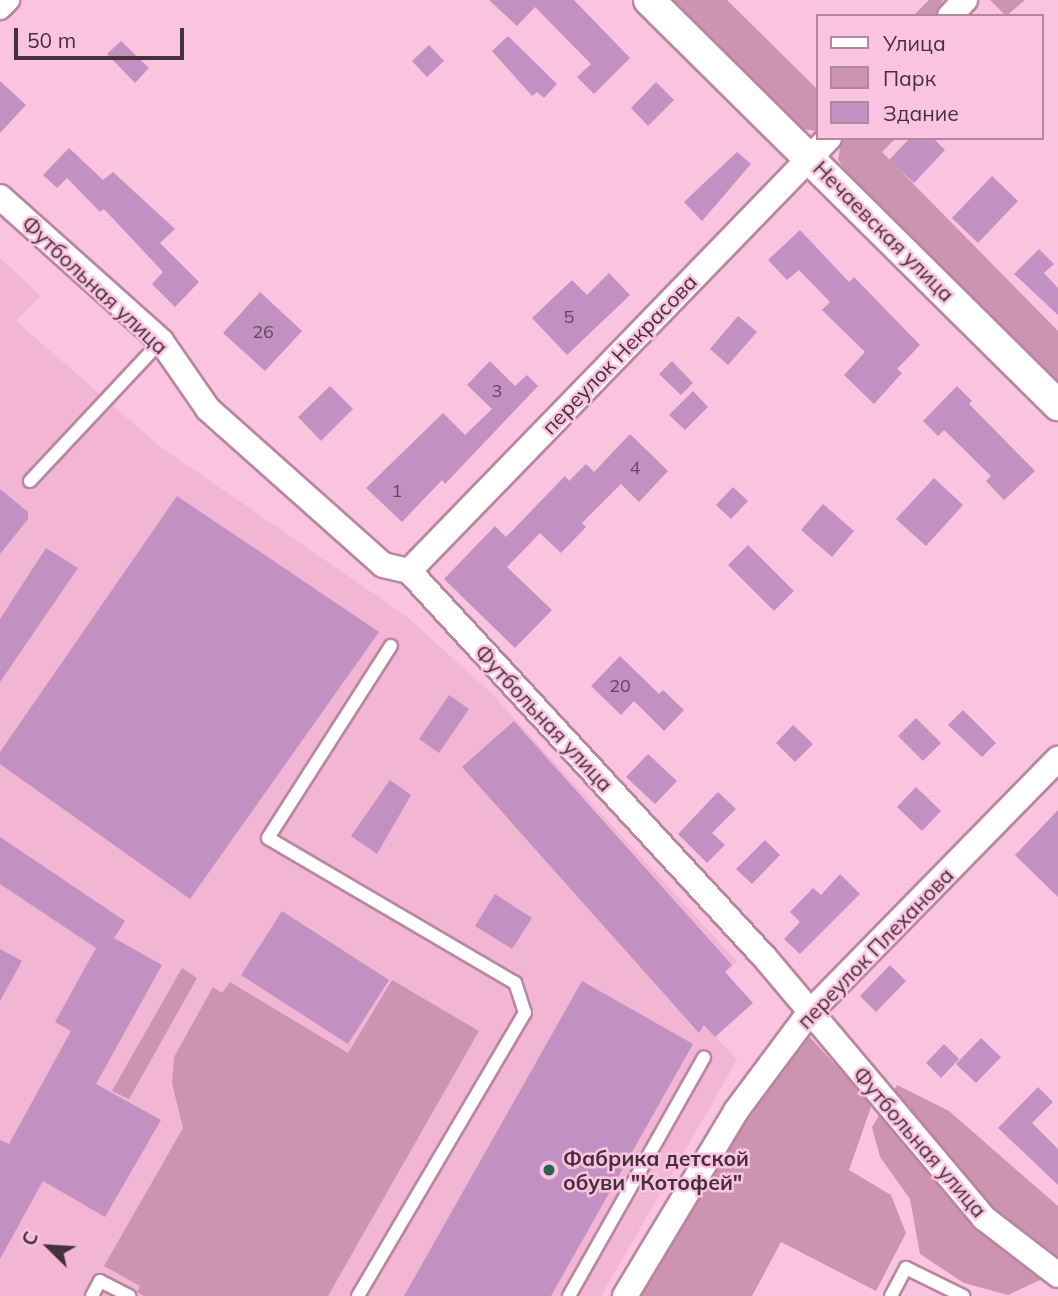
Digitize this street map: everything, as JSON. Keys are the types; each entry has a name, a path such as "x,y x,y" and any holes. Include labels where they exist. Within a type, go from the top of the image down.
{"street":[{"path":"0,7 7,0"},
{"name":"Нечаевская улица","path":"649,0 820,148 1058,405"},
{"path":"952,14 965,0"},
{"name":"переулок Некрасова","path":"410,571 820,148"},
{"name":"Футбольная улица","path":"0,197 161,341 208,409 383,565 410,571 766,959 984,1218 1058,1275"},
{"name":"переулок Плеханова","path":"625,1296 736,1111 809,1013 1058,759"}],"lane":[{"path":"30,481 161,341"},
{"path":"358,1296 525,1013 515,983 268,838 391,646"},
{"path":"569,1296 704,1057"},
{"path":"891,1296 906,1268 963,1296"},
{"path":"92,1296 100,1281 129,1296"}],"shaded area":[{"path":"0,258 41,296 16,321 158,445 406,616 491,693 737,962 687,1006 737,1060 601,1296 0,1296"}],"green space":[{"path":"674,0 727,0 816,88 816,131 801,129"},
{"path":"929,0 943,0 936,14 915,14"},
{"path":"990,0 1025,0 1008,14 1004,14"},
{"path":"842,140 894,140 882,152 1058,331 1058,384 844,170 838,159"},
{"path":"182,968 197,978 129,1099 112,1091"},
{"path":"392,980 479,1031 328,1296 144,1296 137,1292 140,1286 104,1266 183,1128 172,1083 174,1057 213,987 222,993 230,982 348,1053"},
{"path":"806,1033 872,1104 849,1170 891,1195 906,1233 876,1291 781,1242 752,1296 639,1296 742,1121"},
{"path":"897,1085 949,1111 1058,1206 1058,1282 1042,1279 1008,1295 964,1283 920,1254 910,1199 880,1157 872,1127"}],"building":[{"path":"489,0 574,0 630,58 594,94 577,77 591,64 535,7 517,26"},
{"path":"508,36 557,84 544,98 537,92 532,96 492,51"},
{"path":"121,41 149,68 135,83 107,54"},
{"path":"429,45 444,61 427,77 412,61"},
{"path":"0,81 26,105 0,133"},
{"path":"656,82 674,100 648,126 631,108"},
{"path":"908,140 935,140 945,150 914,183 889,160"},
{"path":"69,148 103,180 113,172 175,229 160,243 199,282 175,307 152,284 163,272 104,209 100,212 67,178 57,188 43,175"},
{"path":"737,152 751,164 702,221 684,202"},
{"path":"992,176 1018,201 978,243 952,218"},
{"path":"800,230 849,282 854,277 920,345 897,369 902,373 874,404 844,375 865,352 822,310 830,302 799,270 787,280 768,260"},
{"path":"1039,249 1054,264 1044,273 1058,288 1058,315 1014,274"},
{"path":"609,273 630,295 567,355 532,318 572,280 587,295"},
{"path":"260,292 302,331 265,371 223,333"},
{"path":"738,316 757,332 728,365 710,349"},
{"path":"490,361 515,386 527,375 538,386 445,484 442,480 402,522 366,488 443,413 465,435 492,409 467,385"},
{"path":"672,361 693,383 681,395 659,374"},
{"path":"330,386 353,409 321,441 298,417"},
{"path":"957,386 972,401 969,404 1035,471 1004,500 986,481 991,476 944,430 938,436 923,421"},
{"path":"693,391 708,407 685,430 669,415"},
{"path":"630,434 668,471 639,502 621,484 582,523 586,527 561,553 540,533 507,567 552,610 515,648 444,579 495,526 506,537 565,476 569,481 586,464 594,472"},
{"path":"934,478 963,505 926,546 896,519"},
{"path":"733,487 748,501 731,519 716,505"},
{"path":"0,489 28,512 28,519 0,554"},
{"path":"177,496 379,632 190,899 0,764 0,752"},
{"path":"823,504 854,531 832,557 801,530"},
{"path":"748,545 794,591 774,611 728,565"},
{"path":"46,548 78,568 0,682 0,619"},
{"path":"620,656 659,694 663,690 684,710 664,731 634,701 621,715 591,686"},
{"path":"449,695 469,709 439,753 419,739"},
{"path":"963,710 996,743 982,757 948,725"},
{"path":"916,718 941,743 923,761 898,736"},
{"path":"514,721 732,965 725,972 753,1003 715,1037 704,1025 699,1033 462,767"},
{"path":"793,725 813,744 795,762 776,743"},
{"path":"648,754 677,781 655,804 626,777"},
{"path":"390,780 411,795 377,854 351,836"},
{"path":"916,787 941,811 922,831 897,807"},
{"path":"718,792 736,809 712,833 725,845 707,863 678,834"},
{"path":"1058,810 1058,897 1015,855"},
{"path":"0,837 125,921 114,938 162,965 96,1084 161,1120 105,1217 43,1181 0,1259 0,1140 9,1144 71,1031 55,1022 96,948 0,884"},
{"path":"765,840 780,855 752,884 736,869"},
{"path":"840,874 860,894 800,954 784,939 800,922 790,912 813,888 821,895"},
{"path":"495,894 532,918 512,949 475,926"},
{"path":"282,911 389,980 348,1044 241,975"},
{"path":"0,949 22,961 0,1001"},
{"path":"890,965 906,981 876,1012 860,996"},
{"name":"Фабрика детской обуви \"Котофей\"","path":"582,981 693,1044 551,1296 404,1296"},
{"path":"981,1038 1001,1057 976,1083 956,1064"},
{"path":"944,1044 959,1059 941,1078 926,1063"},
{"path":"1038,1087 1053,1102 1032,1123 1058,1149 1058,1185 998,1128"}],"place":[{"name":"Фабрика детской обуви \"Котофей\"","path":"549,1170"}]}
